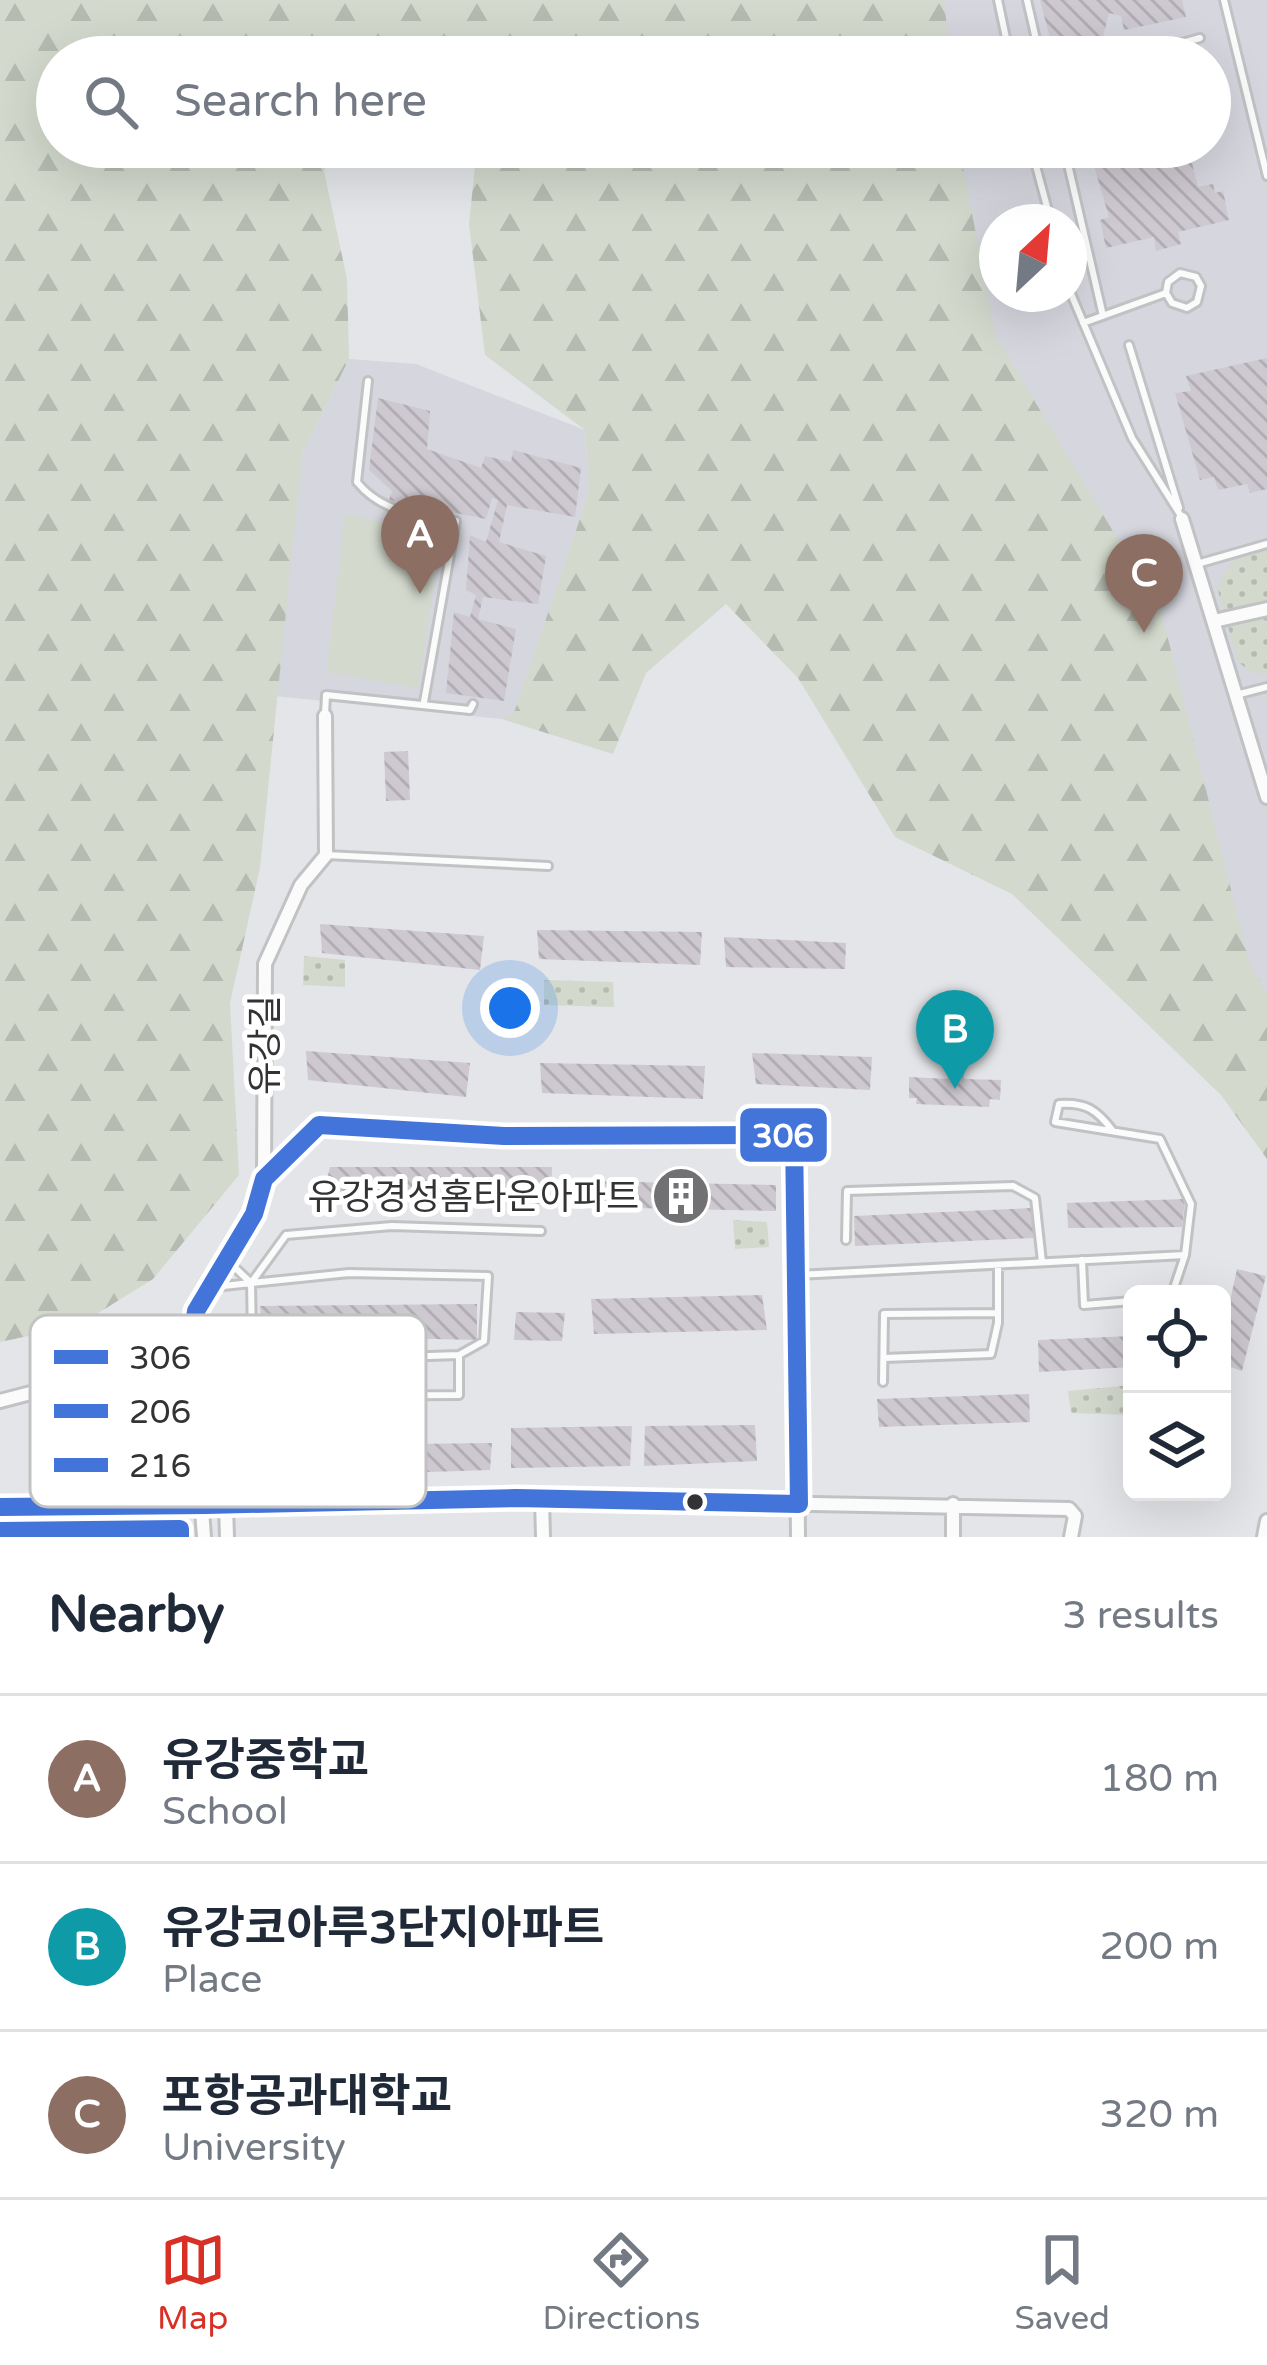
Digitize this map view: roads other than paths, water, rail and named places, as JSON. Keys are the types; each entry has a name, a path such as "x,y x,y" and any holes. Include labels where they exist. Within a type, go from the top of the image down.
{"street":[{"path":"1182,520 1267,797"},
{"path":"1214,621 1267,609"},
{"path":"325,716 326,855"},
{"name":"유강길","path":"195,1315 254,1214 264,1179 265,964 301,885 326,855"},
{"path":"264,1179 319,1125 504,1136 794,1135 798,1537"},
{"path":"193,1315 196,1311"},
{"path":"0,1401 30,1393"},
{"path":"542,1499 543,1537"},
{"path":"426,1501 1053,1505 1075,1516 1071,1537"},
{"path":"953,1504 953,1537"},
{"path":"0,1507 30,1507"},
{"path":"180,1537 182,1507"},
{"name":"유강길","path":"204,1537 206,1507"},
{"path":"1265,1537 1267,1521"}],"lane":[{"path":"998,0 1006,36"},
{"path":"1027,0 1035,36"},
{"path":"1224,0 1267,176"},
{"path":"1037,168 1046,204"},
{"path":"1069,168 1103,316"},
{"path":"1180,273 1196,277 1201,286 1197,302 1187,308 1172,303 1166,293 1168,282 1180,273"},
{"path":"1083,323 1166,293"},
{"path":"1078,312 1132,438 1182,520"},
{"path":"1130,345 1182,520"},
{"path":"368,381 357,482 372,500 416,516 456,521 424,702"},
{"path":"1197,564 1267,544"},
{"path":"1236,695 1267,687"},
{"path":"325,716 326,695 470,710 472,704"},
{"path":"326,855 548,866"},
{"path":"1112,1131 1098,1112 1079,1102 1059,1104 1055,1123 1160,1138 1191,1204 1185,1255 1175,1285"},
{"path":"846,1240 847,1191 1012,1186 1035,1198 1042,1262"},
{"path":"251,1315 250,1283 286,1235 392,1226 541,1231"},
{"path":"793,1276 1185,1255"},
{"path":"227,1260 250,1283"},
{"path":"1082,1260 1084,1305 1123,1302"},
{"path":"884,1358 991,1354 998,1313 998,1264"},
{"path":"211,1288 349,1273 488,1276 484,1340 459,1355 426,1356"},
{"path":"883,1382 884,1314 998,1313"},
{"path":"426,1395 459,1395 459,1355"}],"place":[{"name":"유강중학교","path":"420,594"},
{"name":"포항공과대학교","path":"1144,633"},
{"name":"유강코아루3단지아파트","path":"955,1089"},
{"name":"유강경성홈타운아파트","path":"681,1196"}]}
